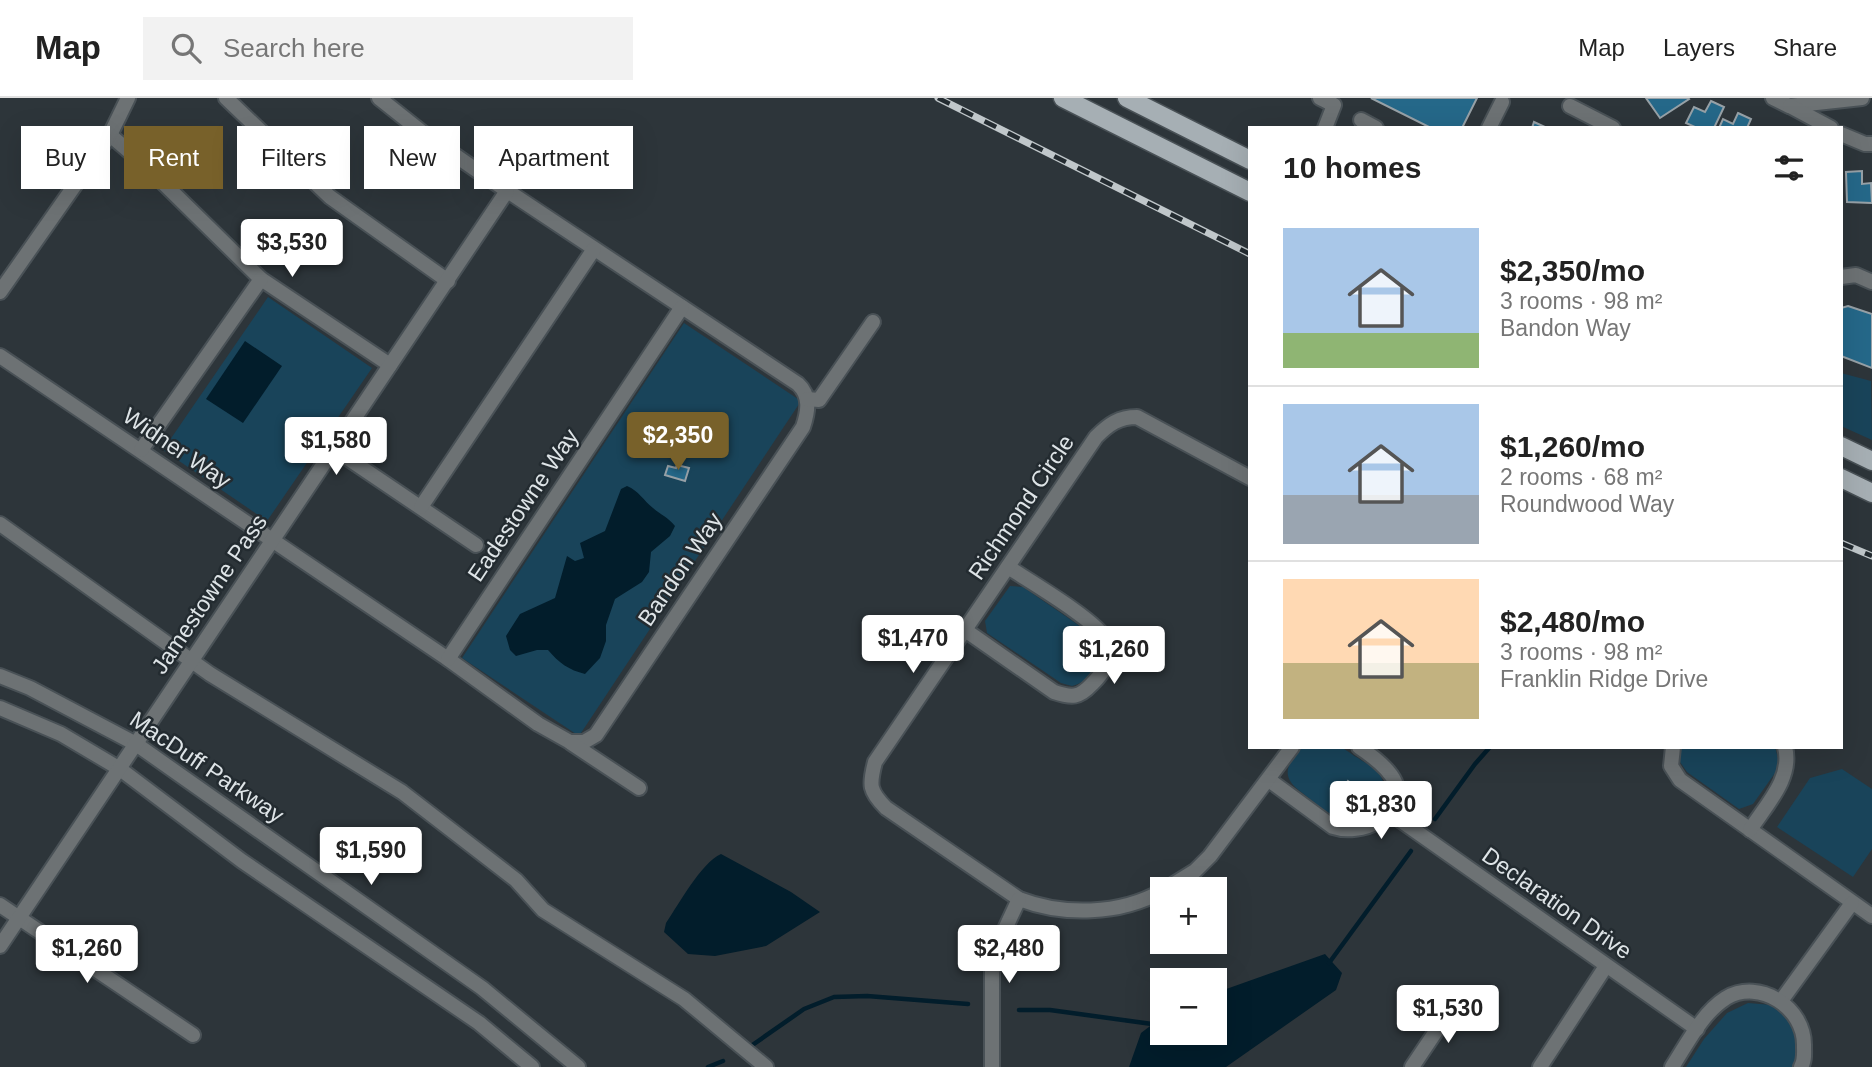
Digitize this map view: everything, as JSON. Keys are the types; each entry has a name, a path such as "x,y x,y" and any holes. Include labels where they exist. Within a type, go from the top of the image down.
{"main road":[{"path":"1063,98 1248,191"},
{"path":"1127,98 1248,159"},
{"path":"1147,98 1173,121"},
{"path":"1843,447 1872,461"},
{"path":"1843,479 1872,493"}],"street":[{"path":"128,98 110,135 145,165 261,279 390,365"},
{"path":"226,98 330,197 448,281"},
{"path":"379,98 423,133 507,191 798,384 804,389 807,399 819,400 873,322"},
{"path":"1320,98 1334,105 1326,126"},
{"path":"1773,98 1827,126"},
{"path":"1789,106 1862,98"},
{"path":"1490,126 1502,102"},
{"path":"1570,107 1609,126"},
{"path":"1361,120 1372,126"},
{"path":"1843,135 1865,144 1872,144"},
{"path":"0,292 72,189"},
{"name":"Jamestowne Pass","path":"0,946 507,191"},
{"path":"421,507 594,249"},
{"path":"1843,276 1856,275 1872,282"},
{"path":"141,450 261,279"},
{"name":"Eadestowne Way","path":"448,659 682,307"},
{"name":"Widner Way","path":"0,356 272,542"},
{"name":"Bandon Way","path":"570,742 584,742 596,735 803,428 808,414 807,399"},
{"name":"Richmond Circle","path":"1150,896 1124,906 1075,911 1041,908 1018,899 886,808 875,797 870,782 875,762 1096,437 1109,424 1124,417 1137,417 1248,477"},
{"path":"334,449 476,545"},
{"path":"0,524 210,674 402,792 516,880 543,910 684,999 766,1067"},
{"path":"272,542 448,659 538,724 639,788"},
{"path":"965,630 1062,695 1069,697 1084,693 1100,675 1110,658 1108,642 1096,626 1008,567"},
{"name":"MacDuff Parkway","path":"0,676 30,688 136,744 482,988 578,1067"},
{"path":"0,708 61,734 120,769 242,861 480,1023 531,1067"},
{"name":"Richmond Circle","path":"1185,877 1210,856 1291,749"},
{"path":"1269,780 1333,827 1345,831 1380,823 1390,813 1396,796 1395,782 1384,767 1362,749"},
{"path":"1672,749 1671,766 1680,780 1872,916"},
{"path":"1750,831 1781,783 1788,767 1785,749"},
{"name":"Declaration Drive","path":"1390,813 1697,1030"},
{"path":"992,1067 992,972 1018,899"},
{"path":"1781,1001 1852,903"},
{"path":"0,905 193,1035"},
{"path":"1540,1067 1606,966"},
{"path":"1672,1067 1713,1008 1728,997 1746,992 1764,994 1781,1001 1798,1018 1804,1040 1804,1062 1801,1067"},
{"path":"1412,1067 1455,1003"}],"shaded area":[{"path":"268,297 372,368 267,521 163,450"},
{"path":"684,323 801,401 579,736 462,658"},
{"path":"245,341 282,366 243,423 206,399"},
{"path":"1843,374 1871,381 1872,440 1843,427"},
{"path":"627,486 675,526 670,536 651,552 649,572 642,582 615,599 606,625 606,641 600,658 585,674 565,665 548,650 516,656 510,650 506,636 520,614 555,598 567,556 575,561 584,558 580,543 605,531 621,489"},
{"path":"1010,586 1023,587 1093,635 1100,659 1088,678 1072,686 1061,683 987,633 985,621"},
{"path":"1300,749 1343,749 1376,770 1382,779 1384,788 1380,807 1374,815 1356,823 1340,820 1294,786 1288,775 1292,759"},
{"path":"1678,749 1776,749 1780,766 1753,804 1739,809 1687,772 1680,762"},
{"path":"1842,769 1872,789 1872,849 1853,877 1777,827 1810,778"},
{"path":"721,854 791,892 820,912 766,946 715,956 688,954 664,932 666,923 698,875"},
{"path":"1325,954 1342,973 1336,990 1226,1067 1129,1067 1141,1033 1150,1026 1150,1045 1227,1045 1227,989"},
{"path":"1748,1003 1772,1005 1794,1025 1797,1048 1795,1067 1686,1067 1704,1039 1727,1013"}],"building":[{"path":"1371,98 1477,98 1463,126 1427,126"},
{"path":"1646,98 1688,98 1689,99 1660,118"},
{"path":"1711,101 1724,107 1715,126 1693,126 1686,123 1694,107 1705,112"},
{"path":"1738,113 1751,119 1748,126 1720,126 1723,119 1733,124"},
{"path":"1862,171 1862,184 1871,183 1872,203 1847,202 1846,172"},
{"path":"1848,306 1872,314 1872,368 1843,357 1843,307"},
{"path":"677,465 689,468 685,481 665,475 668,466 676,468"},
{"path":"1348,781 1358,788 1352,798 1341,791"}],"waterway":[{"path":"1435,819 1488,749"},
{"path":"1329,963 1411,851"},
{"path":"751,1046 804,1009 834,997 867,996 968,1004"},
{"path":"1019,1010 1050,1010 1150,1024"},
{"path":"708,1067 723,1061"}],"railway":[{"path":"938,98 1248,253"},
{"path":"1843,544 1872,556"}]}
